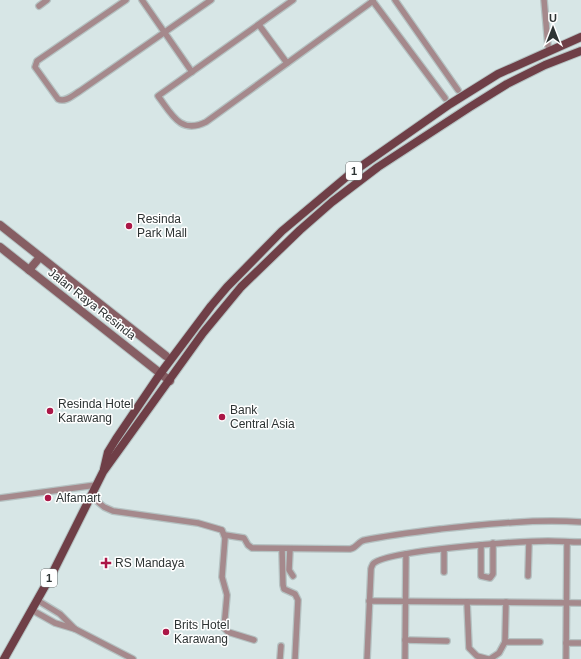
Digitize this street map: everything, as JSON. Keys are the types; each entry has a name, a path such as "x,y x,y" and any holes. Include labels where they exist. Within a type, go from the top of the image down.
{"main road":[{"name":"1","path":"103,472 108,452 116,438 160,374 211,306 282,230 350,174 410,130 498,74 581,37"},
{"name":"1","path":"4,659 32,610 103,472 170,381 203,333 241,287 282,245 337,197 378,167 484,98 530,72 581,51"}],"street":[{"path":"39,6 47,0"},
{"path":"126,0 35,64 38,72 58,99 66,99 80,91 211,0"},
{"path":"142,0 192,72"},
{"path":"293,0 158,96 178,122 189,126 206,122 372,0 445,98"},
{"path":"395,0 458,90"},
{"path":"544,0 548,46"},
{"path":"259,25 287,63"},
{"name":"Jalan Raya Resinda","path":"0,225 166,356"},
{"name":"Jalan Raya Resinda","path":"0,246 170,381"},
{"path":"29,270 40,257"},
{"path":"0,498 96,485"},
{"path":"91,496 104,507 113,511 198,523 220,528 225,535 222,573 227,591 224,628 228,632 254,640"},
{"path":"225,535 244,538 248,545 252,548 350,549 365,540 404,533 482,524 546,520 581,522"},
{"path":"528,576 529,542"},
{"path":"368,659 370,569 378,560 406,554 481,545 529,542 581,542"},
{"path":"566,659 567,542"},
{"path":"481,545 481,576 490,578 493,574 493,544"},
{"path":"282,549 282,585 284,589 295,594 298,600 295,659"},
{"path":"290,549 289,570 293,576"},
{"path":"444,549 444,572"},
{"path":"405,659 406,554"},
{"path":"37,600 60,614 75,629"},
{"path":"369,601 581,603"},
{"path":"467,602 469,648 481,659 489,659 499,653 505,642 506,602"},
{"path":"32,610 55,623 75,629 133,659"},
{"path":"405,640 447,641"},
{"path":"505,642 540,642"},
{"path":"566,643 581,643"},
{"path":"280,659 281,646"}],"place":[{"name":"Resinda Park Mall","path":"129,226"},
{"name":"Resinda Hotel Karawang","path":"50,411"},
{"name":"Bank Central Asia","path":"222,417"},
{"name":"Alfamart","path":"48,498"},
{"name":"RS Mandaya","path":"106,563"},
{"name":"Brits Hotel Karawang","path":"166,632"}]}
